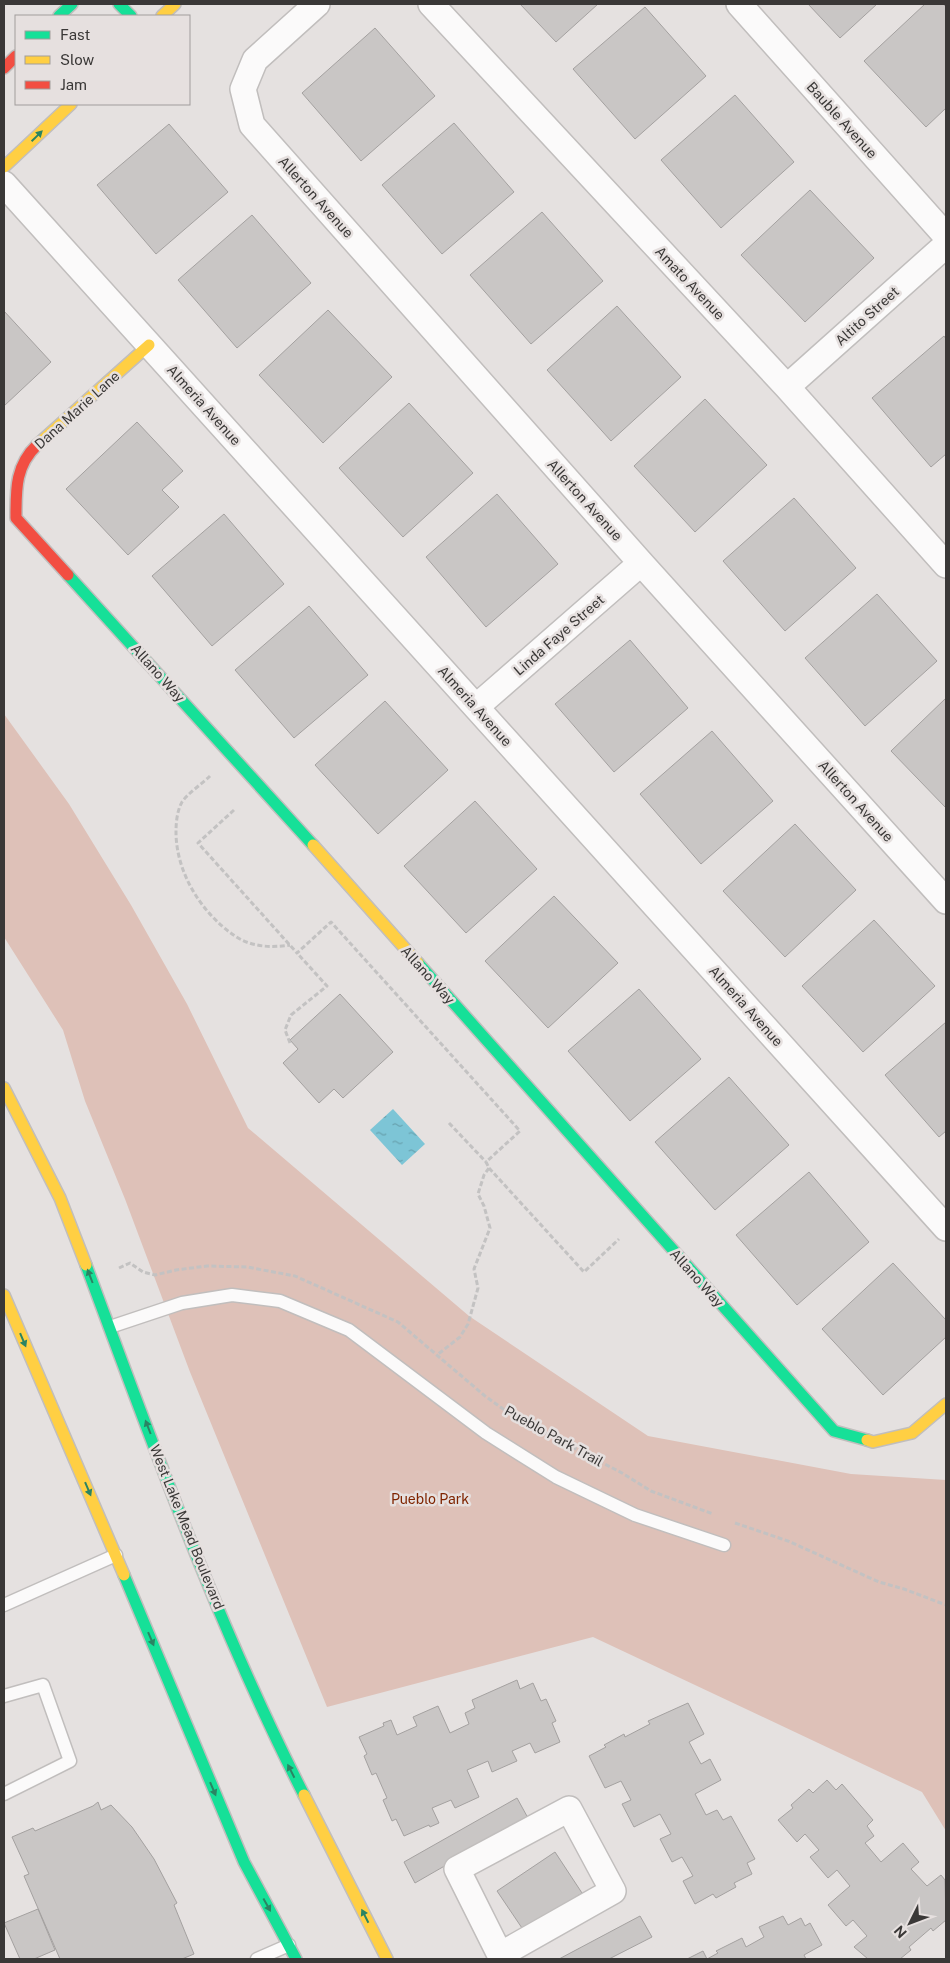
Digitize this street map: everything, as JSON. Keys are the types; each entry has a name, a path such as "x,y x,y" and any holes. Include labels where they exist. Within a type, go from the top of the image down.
{"main road":[{"path":"60,15 72,4"},
{"path":"119,4 131,15"},
{"path":"163,15 175,4"},
{"path":"4,68 15,57"},
{"path":"4,167 70,105"},
{"name":"Dana Marie Lane","path":"16,518 16,483 28,454 149,345"},
{"name":"Allano Way","path":"16,518 233,755 834,1432 873,1442 912,1434 946,1404"},
{"name":"West Lake Mead Boulevard","path":"4,1088 60,1198 182,1519 268,1725 387,1959"},
{"path":"4,1297 116,1555 244,1862 296,1959"}],"street":[{"name":"Allerton Avenue","path":"317,4 254,60 243,89 252,125 641,563 946,901"},
{"name":"Amato Avenue","path":"431,4 787,388 946,565"},
{"name":"Bauble Avenue","path":"739,4 946,236"},
{"name":"Almeria Avenue","path":"4,184 946,1228"},
{"name":"Altito Street","path":"787,388 946,245"},
{"name":"Linda Faye Street","path":"476,707 641,563"},
{"path":"569,1809 613,1891 502,1957 457,1869 569,1809"}],"lane":[{"path":"4,510 16,518"},
{"path":"110,1327 182,1303 232,1295 280,1301 349,1330 486,1434 556,1477 635,1515 724,1545"},
{"path":"4,1605 116,1555"},
{"path":"4,1696 43,1685 70,1762 4,1794"},
{"path":"257,1959 289,1945"}],"path":[{"path":"233,755 182,802 176,821 176,849 185,875 200,901 235,936 255,945 276,947 290,945"},
{"path":"234,810 198,843 328,986 291,1015 285,1030 290,1043"},
{"path":"297,953 331,922 520,1131 486,1162"},
{"path":"449,1123 584,1272 619,1239"},
{"path":"437,1355 460,1337 470,1317 478,1288 474,1269 490,1228 484,1206 478,1194 484,1175 490,1168"},
{"name":"Pueblo Park Trail","path":"91,1279 130,1263 143,1272 155,1275 206,1266 247,1266 295,1276 398,1322 485,1396 512,1416 622,1473 651,1491 716,1515"},
{"path":"734,1522 788,1541 879,1582 946,1605"}],"green space":[{"name":"Pueblo Park","path":"4,714 69,804 131,905 187,1004 248,1128 469,1316 648,1436 851,1474 946,1480 946,1831 922,1792 593,1637 327,1707 190,1372 125,1199 85,1101 63,1030 4,937"}],"water":[{"path":"393,1109 425,1144 402,1165 370,1130"}],"building":[{"path":"520,4 598,4 556,42"},
{"path":"808,4 877,4 840,38"},
{"path":"925,4 943,4 946,7 946,108 926,127 864,61"},
{"path":"645,7 706,76 635,139 573,69"},
{"path":"375,28 435,96 361,161 302,93"},
{"path":"735,95 794,162 721,228 661,160"},
{"path":"454,123 514,192 442,254 382,185"},
{"path":"169,124 228,192 156,254 97,185"},
{"path":"810,190 874,258 805,322 741,255"},
{"path":"542,212 603,281 531,344 470,275"},
{"path":"252,215 311,283 237,348 178,280"},
{"path":"617,306 681,377 611,441 547,370"},
{"path":"328,310 392,377 323,443 259,375"},
{"path":"4,311 51,362 4,406"},
{"path":"944,336 946,339 946,454 931,467 872,398"},
{"path":"705,399 767,465 695,532 634,466"},
{"path":"409,403 473,473 403,537 339,468"},
{"path":"137,422 183,471 162,490 179,507 128,555 66,489"},
{"path":"497,494 558,564 486,627 426,557"},
{"path":"794,498 856,568 785,631 723,561"},
{"path":"224,514 284,584 212,646 152,576"},
{"path":"877,594 937,661 865,726 805,658"},
{"path":"309,606 368,675 294,738 235,670"},
{"path":"630,640 688,708 614,772 555,704"},
{"path":"946,698 946,808 891,751"},
{"path":"385,701 448,770 378,834 315,765"},
{"path":"712,731 773,801 701,864 640,794"},
{"path":"475,801 537,869 466,933 404,866"},
{"path":"795,824 856,890 785,957 723,891"},
{"path":"554,896 618,963 548,1028 485,961"},
{"path":"874,920 935,986 863,1052 802,986"},
{"path":"639,989 701,1059 630,1121 568,1051"},
{"path":"340,994 393,1052 343,1098 334,1089 319,1103 283,1063 298,1049 290,1040"},
{"path":"946,1022 946,1131 939,1137 885,1075"},
{"path":"729,1077 789,1145 715,1210 655,1142"},
{"path":"809,1172 869,1242 797,1305 736,1235"},
{"path":"893,1263 946,1320 946,1337 883,1395 822,1329"},
{"path":"517,1680 520,1689 533,1683 541,1701 546,1699 556,1721 552,1723 560,1742 535,1753 530,1743 512,1751 517,1761 492,1772 488,1761 467,1770 479,1797 455,1808 451,1800 432,1808 439,1823 430,1827 429,1825 404,1836 396,1819 392,1821 383,1800 387,1798 376,1773 372,1775 364,1756 367,1754 359,1737 384,1726 383,1723 391,1720 397,1735 417,1726 413,1717 438,1706 450,1733 469,1724 465,1713 475,1708 472,1700"},
{"path":"688,1703 704,1734 689,1742 701,1764 710,1759 721,1780 695,1794 706,1815 717,1810 723,1820 731,1816 755,1859 747,1863 752,1874 734,1883 736,1887 716,1898 713,1894 695,1904 683,1881 693,1876 682,1857 672,1862 660,1839 671,1834 660,1814 634,1827 622,1804 631,1800 621,1781 605,1788 589,1756 624,1734 625,1737 650,1724 648,1721"},
{"path":"827,1780 836,1790 842,1784 873,1820 867,1826 874,1836 865,1843 881,1862 903,1843 919,1862 911,1869 927,1886 941,1875 945,1880 946,1920 933,1931 931,1928 909,1947 911,1950 900,1959 868,1959 854,1947 867,1936 853,1920 846,1926 828,1905 850,1886 837,1870 828,1878 810,1857 819,1850 805,1834 797,1842 778,1820 793,1808 791,1805 809,1789 813,1793"},
{"path":"517,1798 528,1818 415,1883 404,1862"},
{"path":"98,1802 101,1810 111,1805 132,1827 154,1859 177,1903 174,1905 194,1954 182,1959 60,1959 24,1876 29,1874 12,1837 33,1828 35,1831 93,1806"},
{"path":"555,1852 582,1893 524,1931 497,1891"},
{"path":"38,1909 55,1950 34,1959 20,1959 4,1923"},
{"path":"640,1916 652,1937 609,1959 559,1959"},
{"path":"783,1916 788,1925 801,1918 805,1926 810,1923 822,1945 804,1955 806,1959 707,1959 718,1953 716,1951 742,1938 746,1947 764,1937 759,1927"},
{"path":"703,1951 707,1959 687,1959"}],"traffic: fast":[{"path":"60,15 72,4"},
{"path":"119,4 130,15"},
{"path":"68,575 313,845"},
{"path":"418,963 834,1431 867,1440"},
{"path":"86,1265 161,1467 214,1600 272,1731 304,1795"},
{"path":"124,1575 244,1862 296,1959"}],"traffic: slow":[{"path":"163,15 175,4"},
{"path":"4,167 70,105"},
{"path":"37,445 149,345"},
{"path":"313,845 418,963"},
{"path":"4,1088 60,1198 86,1265"},
{"path":"4,1295 124,1575"},
{"path":"867,1440 873,1442 912,1433 946,1404"},
{"path":"304,1795 387,1959"}],"traffic: jam":[{"path":"4,68 15,57"},
{"path":"37,445 24,461 18,479 16,518 68,575"}]}
